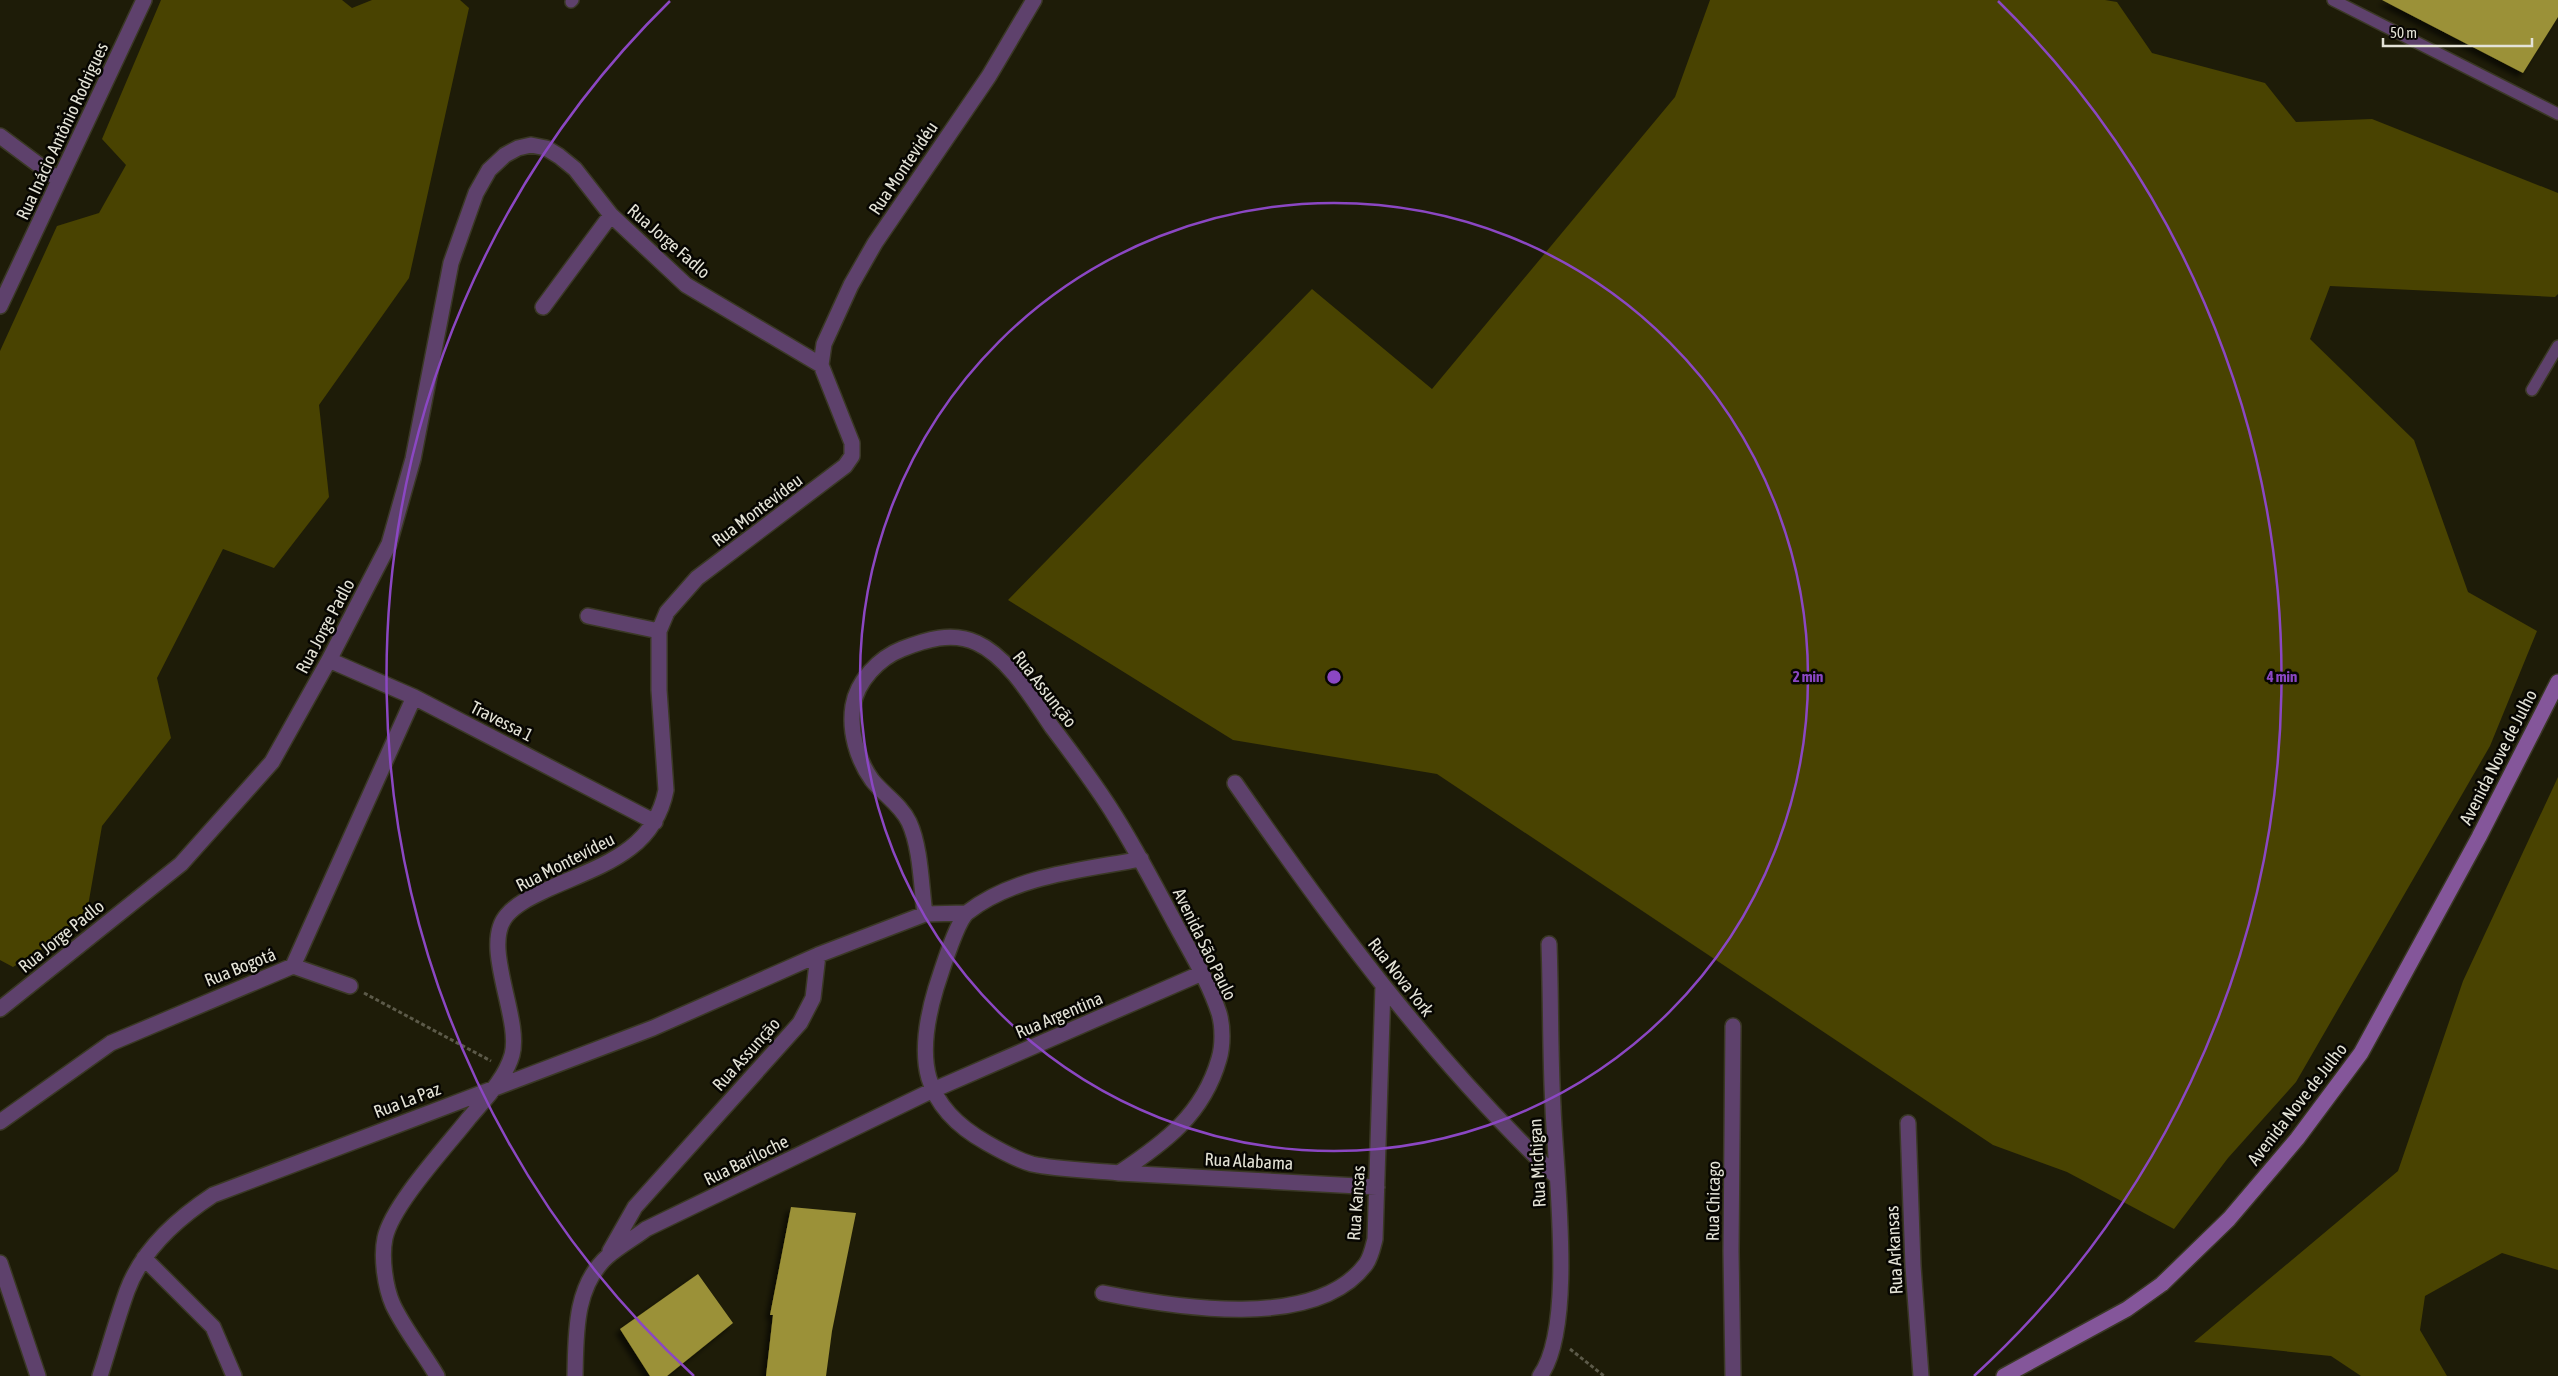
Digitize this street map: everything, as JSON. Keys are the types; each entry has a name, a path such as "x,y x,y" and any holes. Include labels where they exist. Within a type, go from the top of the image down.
{"main road":[{"name":"Avenida Nove de Julho","path":"2004,1376 2127,1309 2162,1284 2229,1219 2297,1140 2361,1052 2479,837 2558,682"}],"street":[{"name":"Rua Inácio Antônio Rodrigues","path":"0,306 144,0"},
{"name":"Rua Montevidéu","path":"821,365 824,344 851,285 875,244 989,76 1034,0"},
{"path":"0,136 59,180"},
{"name":"Rua Jorge Fadlo","path":"505,154 531,145 546,148 558,156 575,169 611,215 686,285 821,365"},
{"name":"Rua Jorge Padlo","path":"0,1009 158,885 197,848 272,762 329,660 389,544 413,459 451,263 476,193 489,170 505,154"},
{"path":"543,306 611,215"},
{"name":"Rua Montevídeu","path":"437,1376 392,1304 385,1270 385,1238 394,1217 417,1183 494,1087 506,1069 512,1053 511,1020 496,936 506,916 528,899 626,853 643,839 655,822 663,807 666,790 659,690 659,630 667,612 697,578 845,466 852,456 852,443 821,365"},
{"path":"588,616 659,630"},
{"name":"Rua Assunção","path":"925,914 915,838 908,819 871,779 856,750 852,721 858,689 871,672 888,655 922,642 951,638 976,642 989,651 1016,676 1114,815 1141,859"},
{"name":"Travessa 1","path":"329,660 414,697 655,822"},
{"name":"Rua Bogotá","path":"0,1122 111,1042 293,966 414,697"},
{"name":"Rua Nova York","path":"1235,783 1307,886 1436,1052 1524,1146 1557,1178"},
{"path":"818,956 925,914 966,913 1008,890 1058,874 1141,859"},
{"name":"Avenida São Paulo","path":"1119,1173 1158,1147 1187,1120 1206,1091 1220,1058 1220,1015 1202,973 1141,859"},
{"path":"966,913 946,956 932,1002 926,1050 927,1071 931,1091 946,1111 965,1131 1031,1164 1119,1173"},
{"name":"Rua Michigan","path":"1540,1376 1556,1338 1561,1285 1553,1107 1549,944"},
{"name":"Rua Assunção","path":"607,1257 635,1207 800,1023 814,998 818,956"},
{"name":"Rua La Paz","path":"100,1376 127,1290 144,1258 185,1214 213,1195 653,1028 818,956"},
{"path":"293,966 350,986"},
{"name":"Rua Argentina","path":"931,1091 1202,973"},
{"name":"Rua Kansas","path":"1102,1293 1161,1304 1208,1310 1271,1308 1318,1297 1351,1279 1367,1263 1376,1239 1383,986"},
{"name":"Rua Chicago","path":"1733,1026 1731,1251 1733,1376"},
{"name":"Rua Bariloche","path":"575,1376 576,1338 580,1303 591,1280 607,1257 646,1229 931,1091"},
{"name":"Rua Arkansas","path":"1908,1123 1913,1266 1921,1376"},
{"name":"Rua Alabama","path":"1119,1173 1377,1187"},
{"path":"144,1258 213,1327 234,1376"},
{"path":"0,1262 3,1280 38,1376"}],"lane":[{"path":"2333,0 2558,114"},
{"path":"2532,390 2558,346"}],"path":[{"path":"350,986 506,1069"},
{"path":"1556,1338 1604,1376"}],"shaded area":[{"path":"161,0 342,0 352,8 372,0 460,0 469,8 409,278 319,405 329,497 274,568 223,549 157,678 171,738 102,826 85,923 13,967 0,960 0,351 57,226 99,213 126,165 102,139"},
{"path":"1710,0 2105,0 2117,2 2152,53 2265,83 2296,122 2372,119 2558,193 2558,294 2555,297 2330,286 2310,339 2414,440 2468,592 2537,631 2490,746 2296,1082 2228,1158 2174,1229 2067,1172 1993,1145 1437,774 1233,740 1008,600 1312,289 1432,389 1675,97"},
{"path":"2558,777 2558,1270 2502,1253 2425,1296 2420,1330 2447,1376 2361,1376 2331,1356 2194,1342 2398,1171 2463,981"}],"building":[{"path":"2382,0 2558,0 2558,17 2523,73"},
{"path":"791,1207 856,1213 832,1331 826,1376 766,1376 773,1315 770,1315"},
{"path":"698,1274 733,1323 667,1376 650,1376 620,1329"}]}
